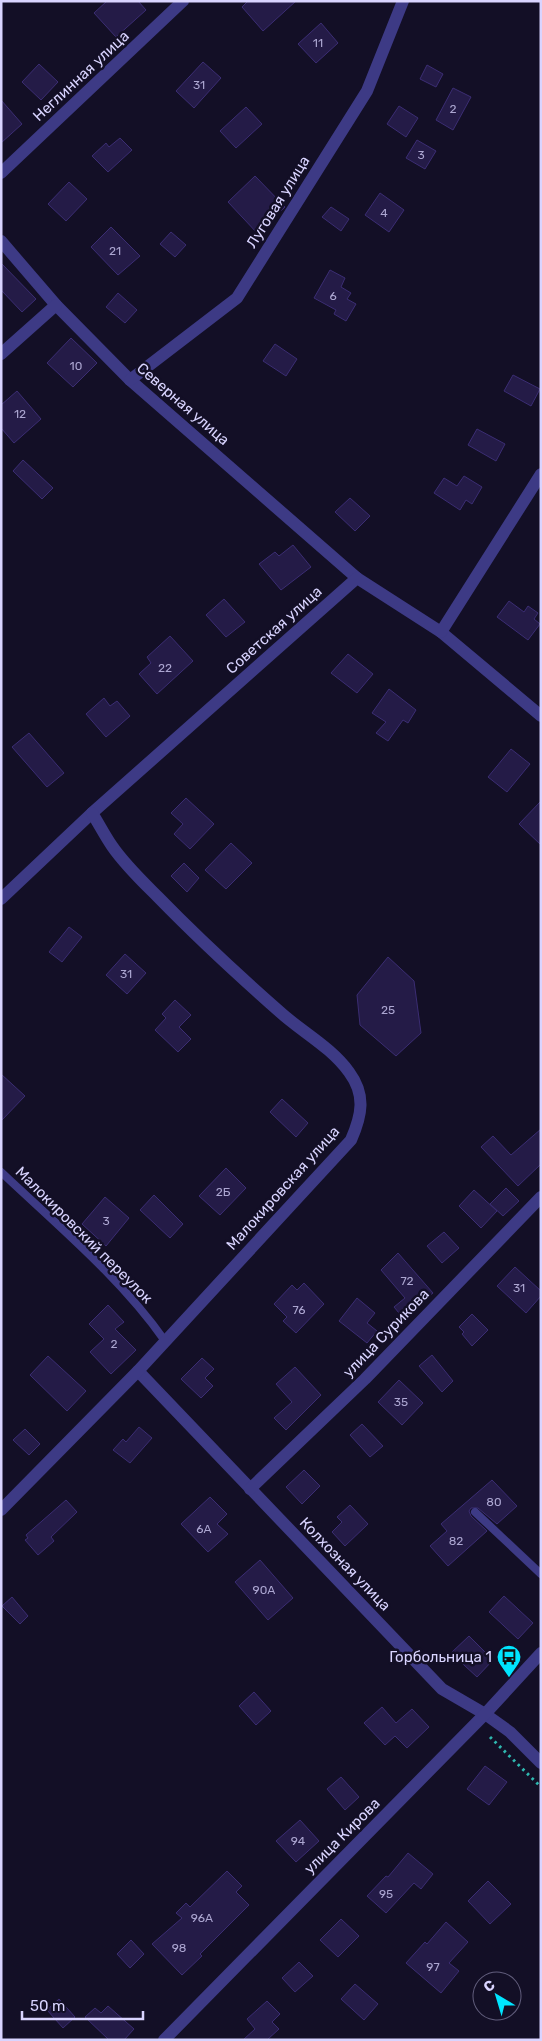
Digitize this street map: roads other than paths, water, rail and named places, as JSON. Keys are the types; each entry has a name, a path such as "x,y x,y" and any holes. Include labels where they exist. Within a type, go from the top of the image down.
{"street":[{"name":"Неглинная улица","path":"1,173 184,1"},
{"name":"Луговая улица","path":"130,380 237,298 367,91 403,1"},
{"name":"Северная улица","path":"1,240 56,305 130,380 357,578"},
{"path":"1,354 56,305"},
{"path":"441,632 541,474"},
{"path":"357,578 441,632 541,716"},
{"name":"Советская улица","path":"1,899 92,813 357,578"},
{"name":"Малокировская улица","path":"1,1510 138,1371 351,1140 360,1118 361,1100 349,1071 327,1050 281,1014 180,920 132,870 112,846 92,813"},
{"name":"улица Сурикова","path":"250,1488 365,1379 541,1197"},
{"name":"Колхозная улица","path":"138,1371 442,1689 480,1718 510,1732 541,1763"},
{"name":"улица Кирова","path":"164,2040 480,1718 541,1653"}],"lane":[{"name":"Малокировский переулок","path":"1,1172 128,1294 165,1341"},
{"path":"475,1512 541,1574"}],"place":[{"name":"Горбольница 1","path":"509,1678"}]}
